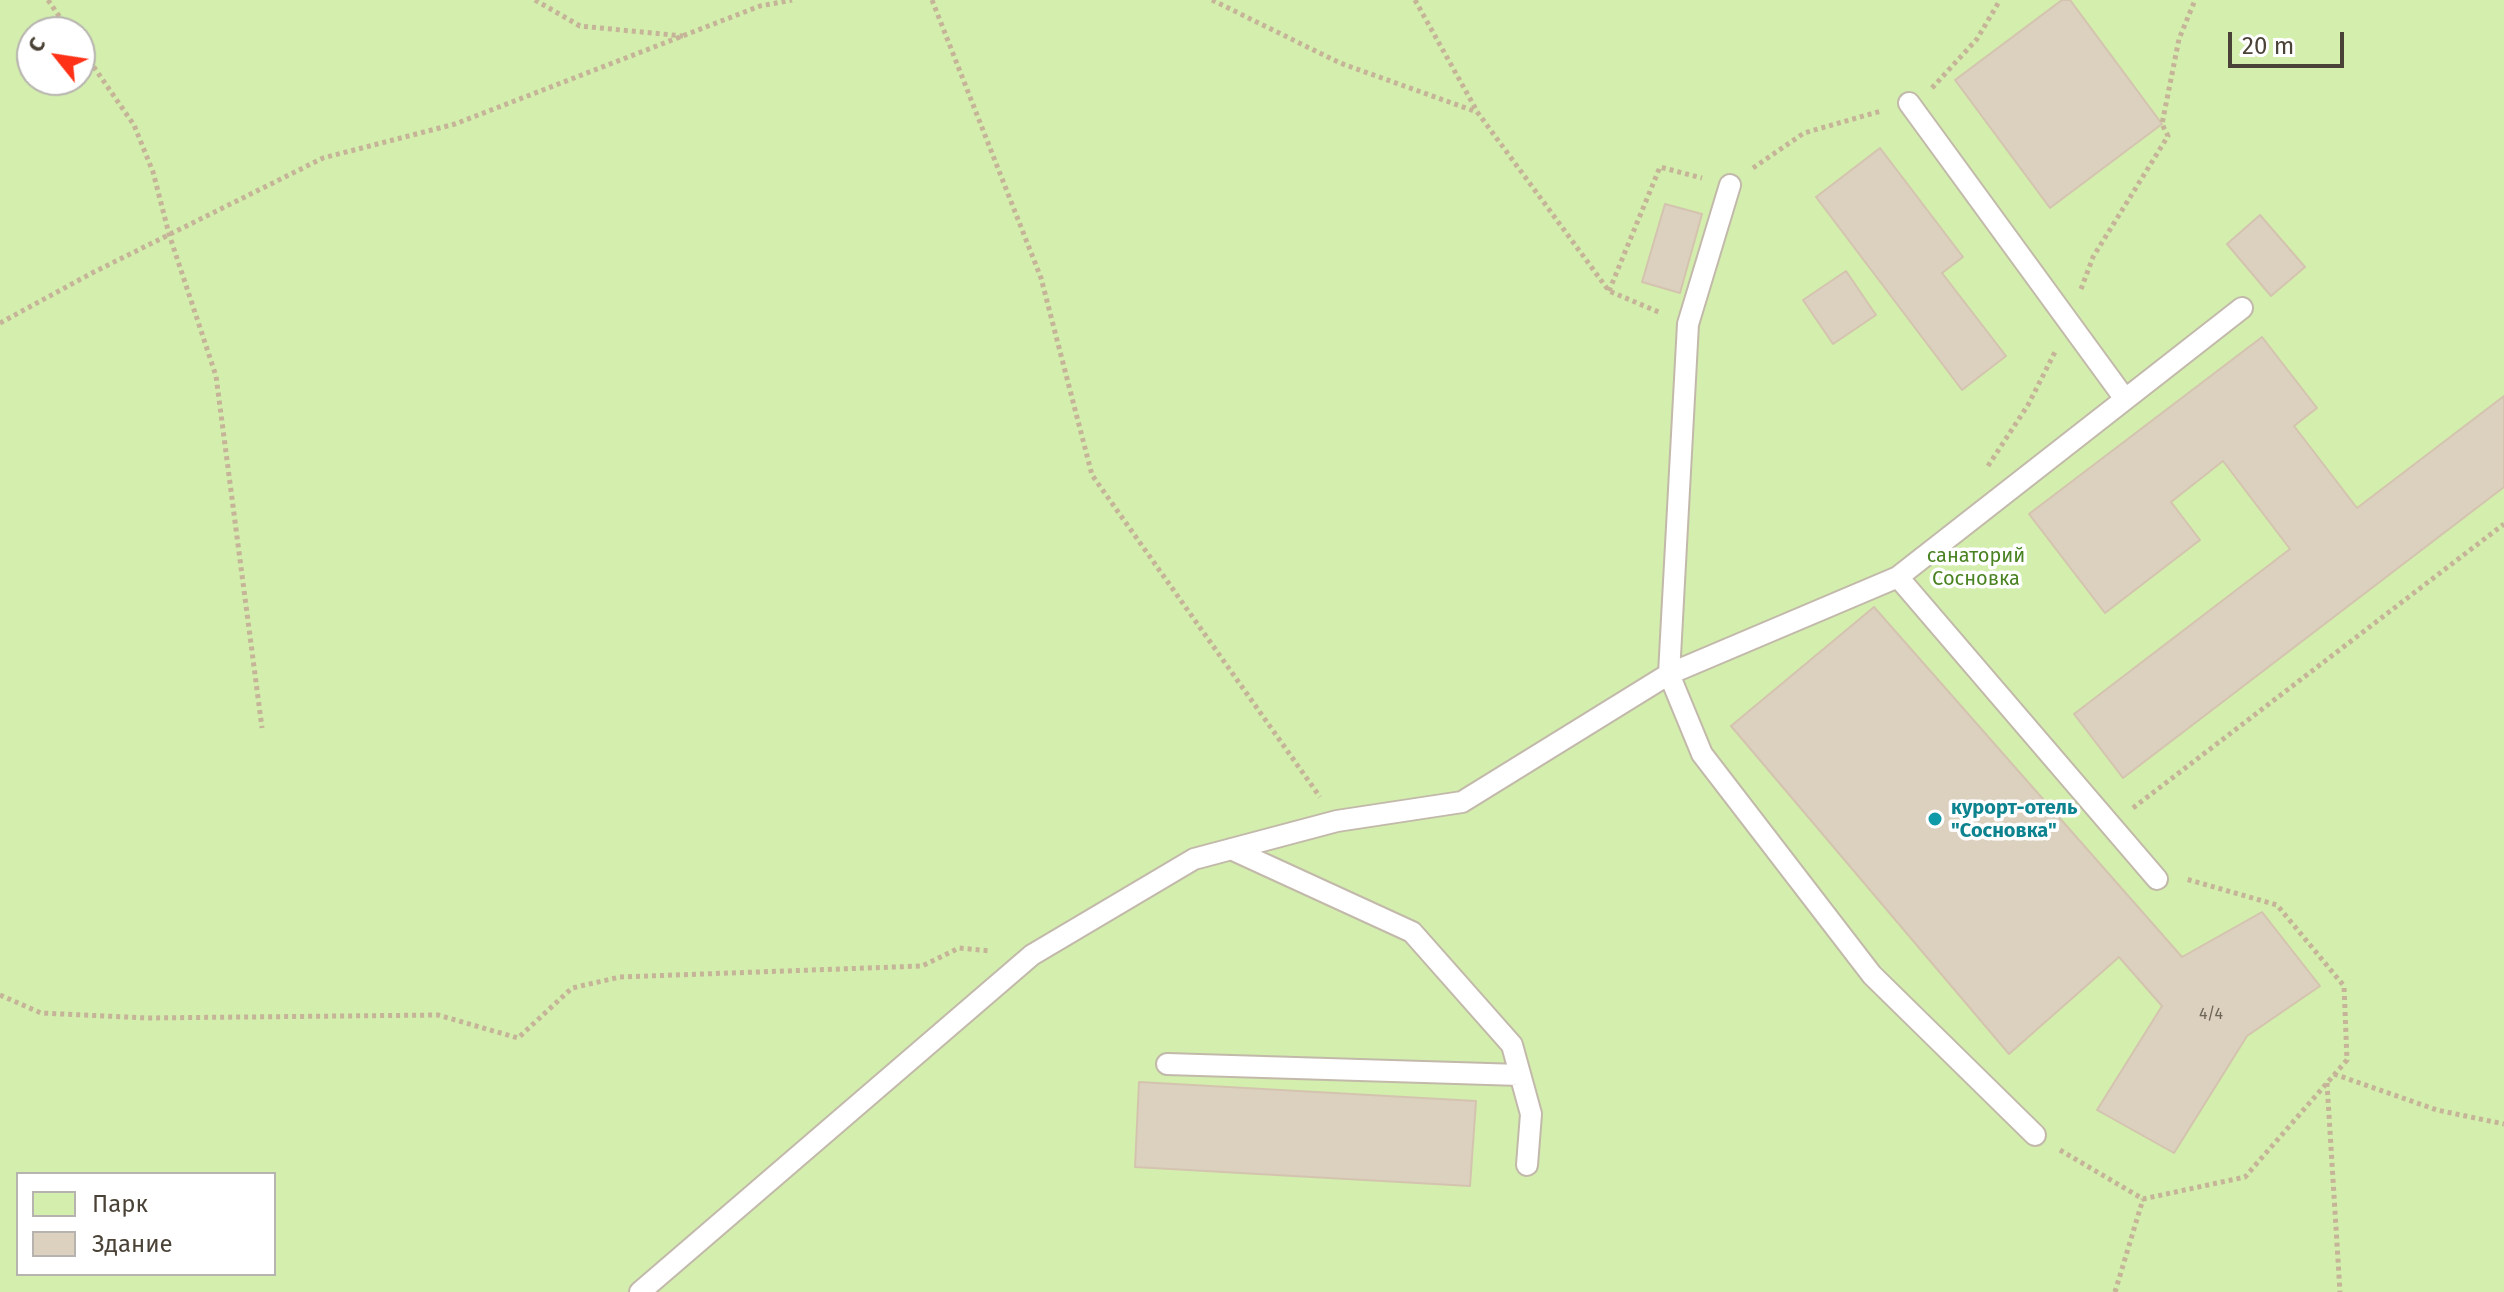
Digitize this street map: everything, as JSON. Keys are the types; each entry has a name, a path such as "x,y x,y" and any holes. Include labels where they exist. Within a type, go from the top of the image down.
{"lane":[{"path":"1909,103 2125,399"},
{"path":"1730,185 1688,324 1669,674 1702,754 1872,975 2035,1135"},
{"path":"640,1292 1032,955 1194,859 1337,821 1462,802 1669,674 1898,577 2242,308"},
{"path":"1898,577 2157,879"},
{"path":"1231,849 1412,932 1512,1045 1531,1114 1527,1165"},
{"path":"1167,1064 1520,1075"}],"path":[{"path":"535,0 580,26 684,36"},
{"path":"0,323 323,158 455,124 760,6 792,0"},
{"path":"932,0 1041,278 1092,475 1337,821"},
{"path":"1212,0 1340,63 1478,113"},
{"path":"1415,0 1478,113 1609,291 1688,324"},
{"path":"1609,291 1660,167 1730,185 1804,133 1922,99 1977,39 2000,0"},
{"path":"96,70 134,125 153,172 169,234 216,376 262,728"},
{"path":"2110,825 2504,524"},
{"path":"2035,1135 2143,1199 2245,1177 2347,1060 2344,986 2277,905 2190,878 2157,879"},
{"path":"0,995 41,1013 147,1018 438,1015 518,1038 572,988 620,977 922,966 959,948 1032,955"},
{"path":"2334,1074 2437,1110 2504,1124"},
{"path":"2327,1083 2340,1292"},
{"path":"2115,1292 2143,1199"}],"green space":[{"name":"санаторий Сосновка","path":"0,0 2504,0 2504,1292 0,1292"}],"building":[{"path":"2062,0 2070,0 2162,124 2050,208 1955,80"},
{"path":"1880,148 1963,257 1942,273 2006,356 1962,390 1816,197"},
{"path":"1665,204 1702,214 1680,293 1642,282"},
{"path":"2260,215 2305,267 2271,296 2227,244"},
{"path":"1846,271 1876,315 1833,344 1803,300"},
{"path":"2262,337 2317,408 2294,426 2357,508 2504,396 2504,487 2123,778 2074,714 2290,549 2223,461 2171,502 2200,540 2105,613 2029,514"},
{"name":"курорт-отель \"Сосновка\"","path":"1874,607 2182,957 2262,912 2320,986 2247,1036 2174,1153 2097,1110 2162,1006 2119,957 2009,1054 1731,726"},
{"path":"1139,1082 1476,1101 1470,1186 1135,1167"}],"place":[{"name":"курорт-отель \"Сосновка\"","path":"1935,819"}]}
